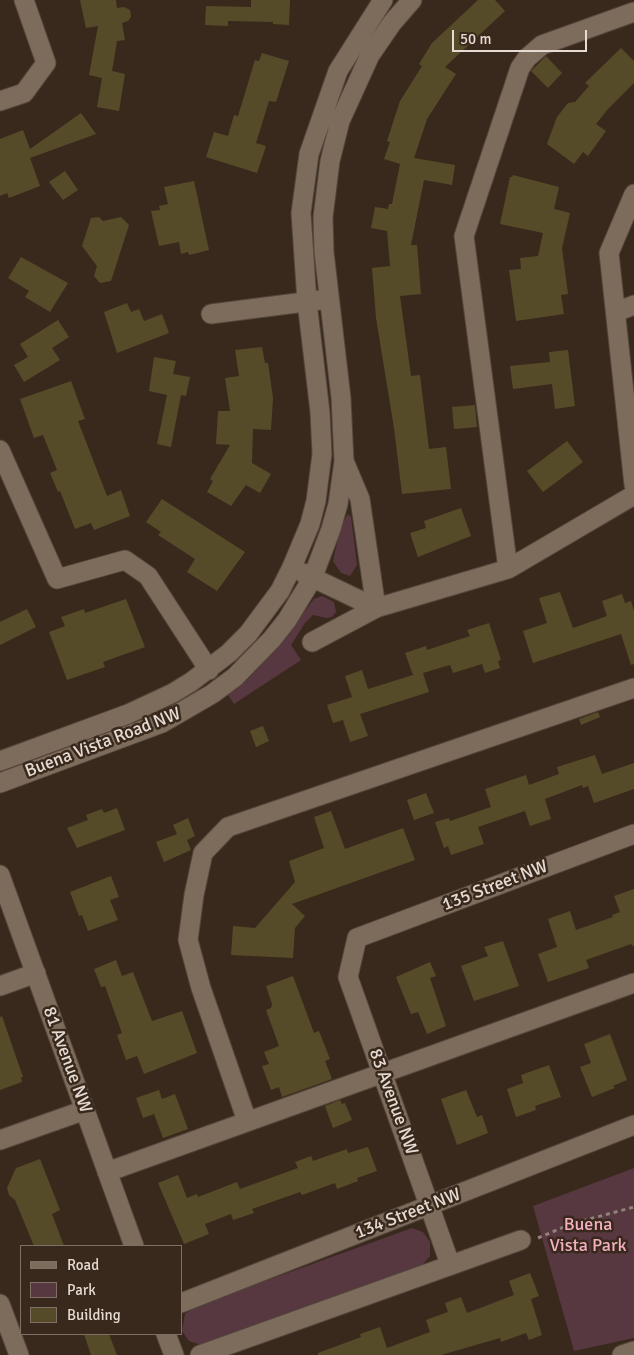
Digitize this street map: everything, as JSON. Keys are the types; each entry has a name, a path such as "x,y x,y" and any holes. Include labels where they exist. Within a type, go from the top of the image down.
{"street":[{"path":"0,101 24,93 46,62 24,0"},
{"name":"Buena Vista Road NW","path":"0,783 162,723 212,694 235,677 272,639 287,620 312,578 332,529 344,461 341,398 328,299 323,217 330,161 340,121 370,55 392,23 412,0"},
{"path":"375,3 392,23"},
{"name":"Buena Vista Road NW","path":"0,760 128,714 173,693 209,670 229,653 259,620 280,591 292,568 302,546 316,501 322,454 320,412 307,302 301,213 309,154 338,71 375,3"},
{"path":"508,569 464,236 520,68 527,58 542,45 634,12"},
{"path":"634,194 609,253 634,485"},
{"path":"211,314 328,299"},
{"path":"616,312 634,305"},
{"path":"0,450 57,579 125,560 148,576 209,670"},
{"path":"344,461 360,499 376,608"},
{"path":"312,642 376,608 508,569 634,495"},
{"path":"292,568 376,608"},
{"path":"247,1121 201,988 188,940 194,895 203,853 228,828 634,688"},
{"name":"135 Street NW","path":"356,938 634,834"},
{"name":"81 Avenue NW","path":"0,875 134,1245"},
{"name":"83 Avenue NW","path":"356,938 348,977 450,1264"},
{"path":"0,986 36,973"},
{"path":"107,1172 634,982"},
{"path":"0,1140 85,1110"},
{"name":"134 Street NW","path":"182,1302 634,1125"},
{"path":"200,1355 521,1240"},
{"path":"0,1304 19,1355"},
{"path":"166,1335 174,1355"},
{"path":"622,1355 634,1351"}],"path":[{"path":"521,1240 534,1241 571,1224 634,1207"}],"green space":[{"path":"348,514 351,517 357,565 350,576 341,573 333,561 341,526"},
{"path":"322,596 334,602 336,612 332,617 326,618 313,615 305,623 291,645 301,660 234,704 228,695 249,678 275,649 314,599"},
{"name":"Buena Vista Park","path":"634,1168 634,1338 574,1351 533,1206"},
{"path":"412,1228 423,1232 430,1242 430,1256 421,1266 201,1345 189,1341 182,1331 185,1314 193,1307"}],"building":[{"path":"80,0 116,0 117,8 124,7 130,10 131,17 128,21 122,23 125,40 117,41 112,71 125,74 119,111 97,107 102,78 89,75 98,26 86,28"},
{"path":"251,0 290,0 289,25 273,24 273,22 228,21 228,26 205,25 206,6 251,7"},
{"path":"478,0 495,0 505,11 445,67 456,74 427,119 414,158 455,165 452,185 424,180 411,245 417,245 421,294 400,296 411,376 420,375 429,449 446,447 451,489 402,494 394,428 376,318 372,268 390,266 387,231 371,228 375,207 388,209 389,204 392,204 400,164 384,159 390,142 387,141 400,101 422,66 419,64 432,43"},
{"path":"621,48 634,61 634,83 596,124 606,131 588,156 583,152 574,164 547,144 557,117 568,103 575,102 589,86 585,83"},
{"path":"262,53 289,61 276,102 269,101 256,143 266,146 257,173 206,157 214,132 228,136 234,115 238,116 255,60 259,61"},
{"path":"546,56 562,73 548,88 531,71"},
{"path":"81,113 96,134 30,158 40,186 9,198 7,193 0,196 0,139 23,130 30,149"},
{"path":"65,171 78,190 63,200 49,182"},
{"path":"513,175 559,187 554,209 570,213 562,248 568,294 561,295 564,314 516,321 509,270 521,269 520,258 538,256 543,233 500,224 510,177"},
{"path":"194,181 209,250 189,255 188,252 181,254 179,242 159,246 151,211 160,210 159,206 168,204 164,187"},
{"path":"99,217 103,221 121,217 129,225 111,281 100,283 94,276 97,266 82,246 91,218"},
{"path":"21,257 68,283 50,312 25,297 29,291 8,278"},
{"path":"127,303 131,312 139,309 144,321 162,314 169,333 117,353 104,312"},
{"path":"58,320 69,337 52,348 60,360 24,382 14,365 28,357 20,344"},
{"path":"262,347 265,363 268,363 273,398 271,430 253,429 252,463 271,474 260,493 246,485 231,506 207,492 213,481 210,479 230,445 216,444 218,411 230,411 225,378 239,376 235,350"},
{"path":"568,350 575,406 555,409 552,384 513,389 510,366 550,362 549,352"},
{"path":"154,357 176,361 173,374 190,377 186,396 181,395 171,447 157,444 167,395 149,391"},
{"path":"71,381 85,419 78,421 107,496 121,490 130,516 94,530 91,523 75,529 60,491 58,492 50,473 57,470 43,435 34,438 20,399"},
{"path":"475,405 477,427 454,429 452,407"},
{"path":"567,441 583,462 543,492 527,471"},
{"path":"162,499 245,552 217,591 187,572 195,559 158,535 161,532 146,522"},
{"path":"461,508 471,536 418,557 410,533 426,528 424,521"},
{"path":"560,592 573,628 607,616 602,601 622,594 625,603 631,601 634,611 634,664 631,665 621,634 533,663 523,631 547,623 539,598"},
{"path":"126,599 145,647 103,662 105,667 67,680 49,632 65,626 61,617 84,609 85,613"},
{"path":"27,609 36,627 0,645 0,622"},
{"path":"489,623 501,660 498,661 500,668 485,673 482,664 453,673 450,665 423,673 429,692 360,714 368,736 350,742 343,720 333,723 327,705 352,697 345,676 362,670 368,689 413,675 405,653 426,646 427,650 470,636 467,630"},
{"path":"598,712 600,717 581,725 579,719"},
{"path":"263,726 269,741 256,747 250,731"},
{"path":"595,755 602,774 634,763 634,789 594,803 588,786 583,788 582,785 545,799 551,819 530,826 525,811 478,827 484,844 451,855 448,846 444,848 435,822 449,818 450,821 491,807 485,789 526,775 529,785 559,774 557,767"},
{"path":"426,793 434,813 414,820 407,800"},
{"path":"117,808 125,830 77,848 67,828 88,820 86,815 102,809 104,813"},
{"path":"331,811 345,849 403,828 415,860 292,904 305,916 295,928 293,958 231,955 233,926 255,928 295,882 289,861 324,848 314,817"},
{"path":"188,818 195,836 187,840 191,850 164,862 156,842 177,834 173,825"},
{"path":"111,876 119,897 110,900 118,920 88,931 82,915 79,916 70,892"},
{"path":"634,889 634,947 631,944 586,960 589,968 548,982 538,954 557,947 548,919 570,911 576,930 613,917 612,915 620,912 614,896"},
{"path":"503,941 519,986 474,1001 461,966 488,956 484,947"},
{"path":"116,960 122,976 133,972 152,1021 182,1011 197,1053 144,1074 137,1056 126,1060 117,1035 122,1033 105,986 101,987 94,969"},
{"path":"430,962 436,976 430,978 446,1026 427,1034 418,1012 411,1014 396,977"},
{"path":"293,976 314,1033 319,1031 330,1059 325,1061 332,1079 282,1097 279,1087 271,1090 262,1066 269,1064 264,1052 279,1046 266,1010 271,1008 272,1004 266,986"},
{"path":"2,1016 23,1077 21,1077 22,1082 0,1090 0,1017"},
{"path":"610,1034 627,1080 613,1086 615,1088 592,1097 580,1067 591,1063 584,1044"},
{"path":"549,1065 561,1097 535,1106 536,1110 516,1117 507,1089 523,1083 521,1075"},
{"path":"159,1090 162,1099 175,1094 188,1129 163,1138 154,1114 143,1118 136,1098"},
{"path":"466,1090 477,1117 482,1115 488,1133 457,1145 441,1099"},
{"path":"340,1100 342,1104 345,1103 352,1120 333,1128 325,1106"},
{"path":"368,1147 377,1171 357,1178 358,1181 337,1189 335,1183 302,1195 300,1192 252,1209 254,1213 233,1220 231,1214 205,1224 209,1234 184,1244 158,1183 178,1175 187,1198 197,1194 198,1197 237,1182 240,1189 298,1168 295,1162 311,1156 313,1161 347,1149 348,1153"},
{"path":"40,1159 60,1210 52,1214 64,1245 34,1245 15,1200 9,1195 7,1188 16,1168"},
{"path":"530,1273 539,1296 531,1299 542,1335 529,1340 526,1333 501,1342 500,1338 441,1355 318,1355 318,1353 361,1337 360,1334 380,1327 387,1348 430,1332 426,1320 448,1312 445,1303 461,1297 467,1313 514,1295 509,1281"},
{"path":"84,1335 109,1335 117,1355 91,1355"}]}
